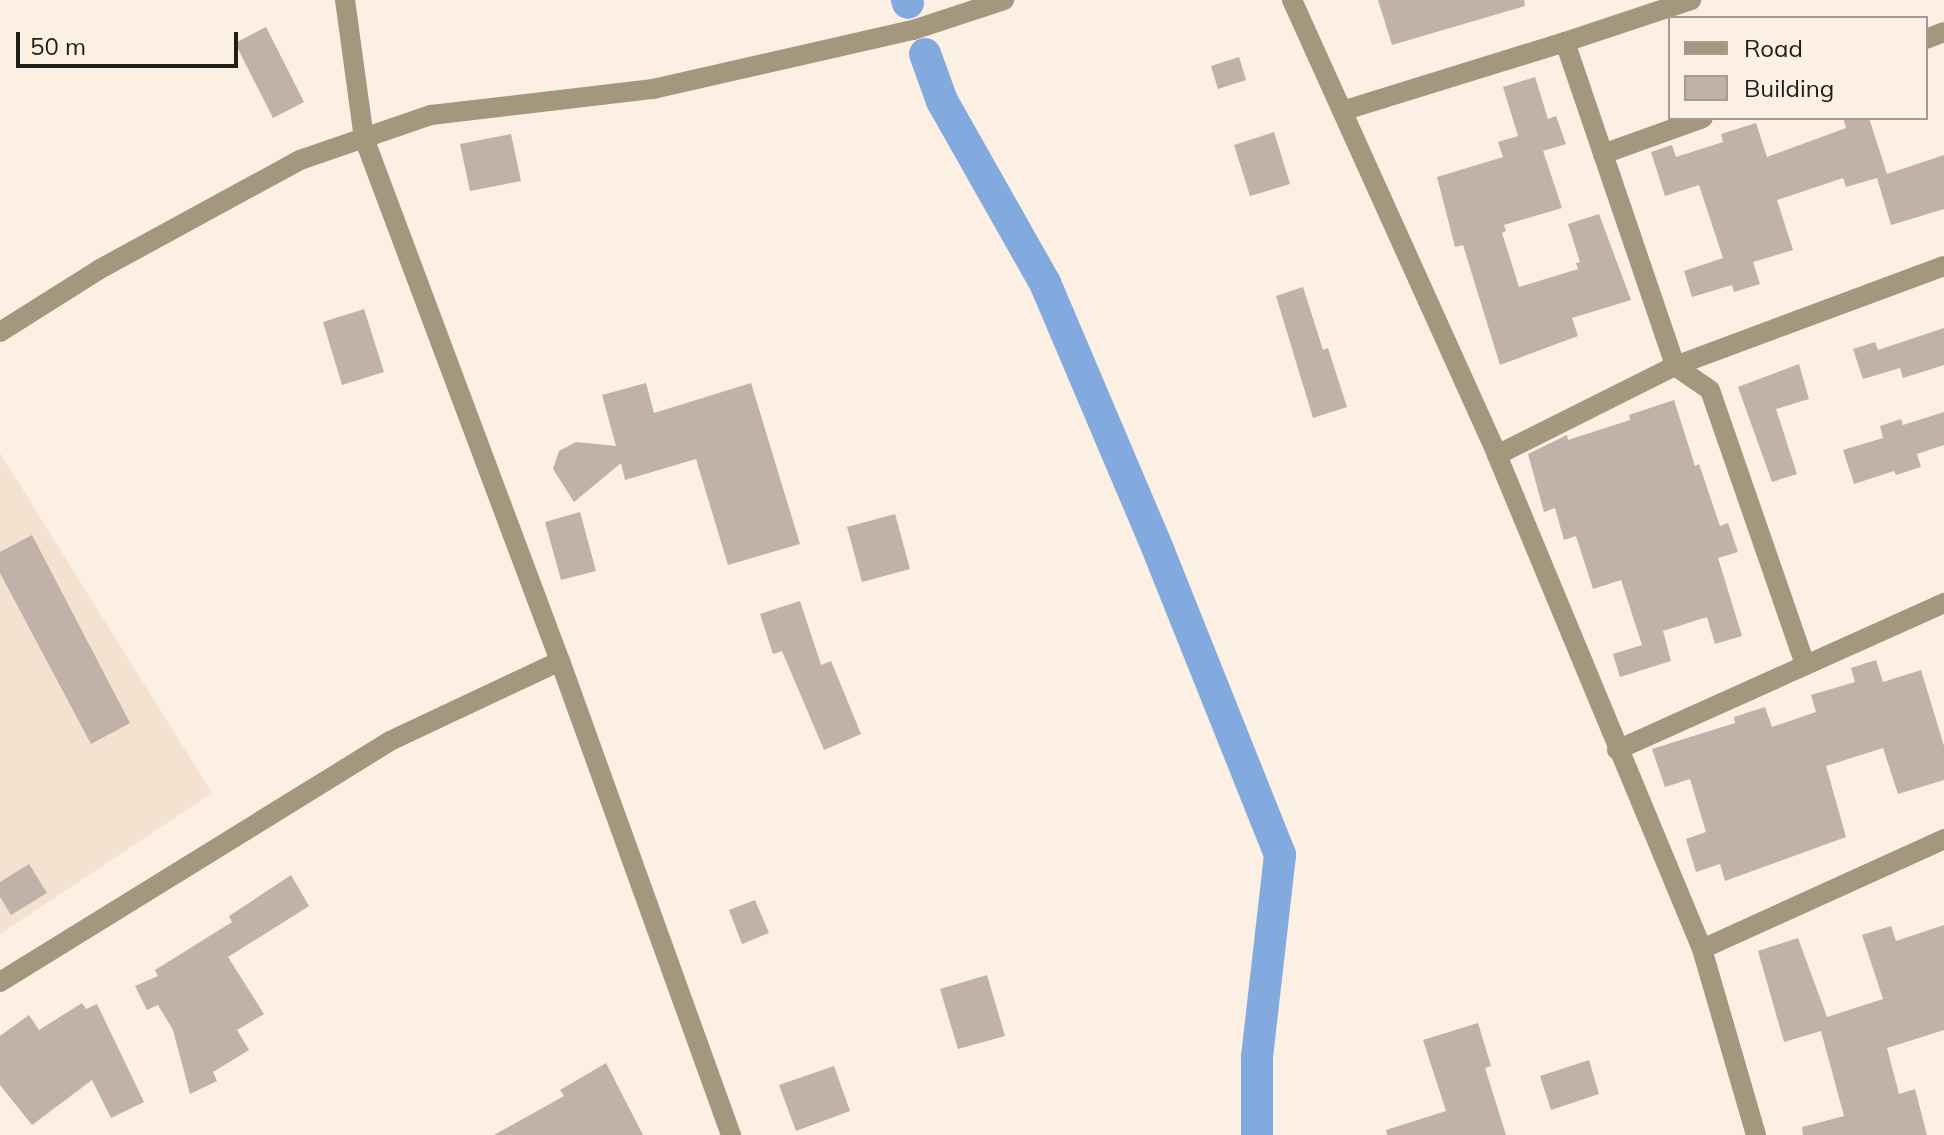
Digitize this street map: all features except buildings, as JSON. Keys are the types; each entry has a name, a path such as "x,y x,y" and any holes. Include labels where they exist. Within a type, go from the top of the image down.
{"street":[{"path":"345,0 364,138 560,661 731,1135"},
{"path":"0,332 100,269 300,160 431,115 653,89 913,30 1004,0"},
{"path":"1292,0 1497,455 1702,949 1756,1135"},
{"path":"1342,111 1691,0"},
{"path":"1565,42 1675,366 1710,390 1805,665"},
{"path":"1603,154 1697,120"},
{"path":"1497,455 1675,366 1944,266"},
{"path":"1617,750 1772,684 1805,665 1944,603"},
{"path":"0,982 390,741 560,661"},
{"path":"1702,949 1944,839"}],"shaded area":[{"path":"0,453 212,793 0,934"}],"waterway":[{"path":"925,54 942,101 1045,283 1159,552 1280,855 1257,1058 1257,1135"}]}
